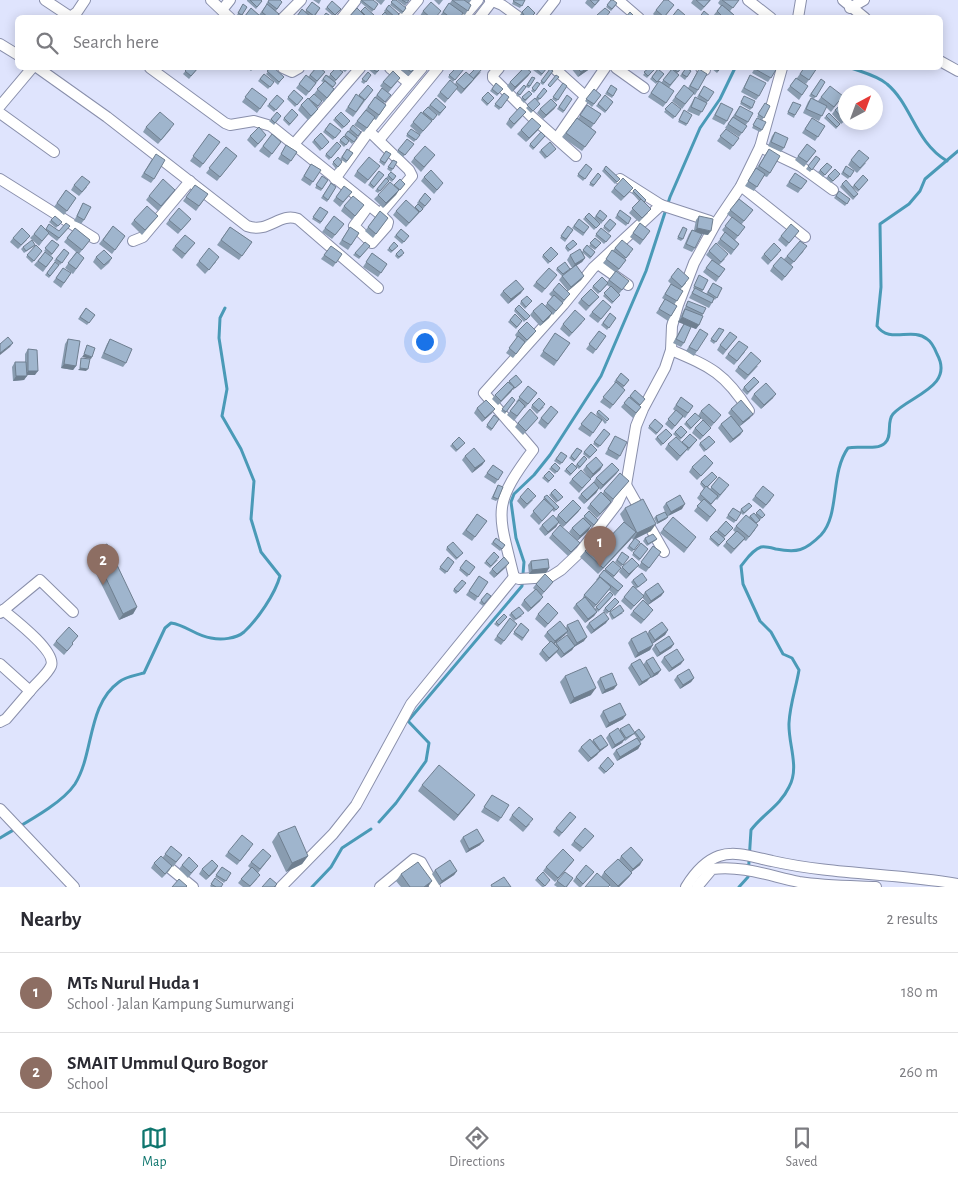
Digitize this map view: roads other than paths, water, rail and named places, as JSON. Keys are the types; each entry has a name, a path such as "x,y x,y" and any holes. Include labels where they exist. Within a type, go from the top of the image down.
{"street":[{"path":"45,0 73,15"},
{"path":"76,15 85,0"},
{"path":"211,0 226,14 230,0"},
{"path":"286,15 301,0"},
{"path":"344,15 356,0"},
{"path":"406,15 418,0"},
{"path":"466,15 478,0"},
{"path":"480,15 491,0 516,15"},
{"path":"548,15 555,0"},
{"path":"618,0 636,15"},
{"path":"748,0 767,15"},
{"path":"798,15 801,0"},
{"path":"843,0 850,8 860,15"},
{"path":"850,8 864,0"},
{"path":"0,44 15,53"},
{"path":"943,63 958,71"},
{"path":"0,106 30,70"},
{"path":"41,70 190,181 247,226 261,230 286,218 298,219 378,288"},
{"path":"153,70 225,123 230,125 254,121 265,123 294,144 335,179 369,205 380,214 388,224 373,242 370,242 354,226 369,205"},
{"path":"294,144 358,70"},
{"path":"393,70 409,83"},
{"path":"335,179 369,132 420,70"},
{"path":"379,140 434,70"},
{"path":"497,70 493,78 576,156"},
{"path":"556,70 585,96"},
{"path":"557,138 604,70"},
{"path":"619,70 644,88"},
{"path":"516,578 550,577 570,563 613,510 626,485 636,426 642,409 665,368 671,350 672,326 678,304 694,264 716,223 741,186 760,147 781,70"},
{"path":"0,113 54,152"},
{"path":"369,132 379,140 412,176 380,214"},
{"path":"760,147 800,166 833,190"},
{"path":"613,173 666,206 716,223"},
{"path":"0,179 94,238"},
{"path":"133,241 143,237 190,181"},
{"path":"741,186 806,237"},
{"path":"516,578 501,522 501,506 511,480 534,450 484,393 598,264 666,206"},
{"path":"598,264 628,284"},
{"path":"671,350 715,370 737,391 749,411"},
{"path":"626,485 664,552"},
{"path":"282,887 333,834 356,806 411,704 516,578"},
{"path":"0,722 6,718 50,668 51,658 43,646 2,611 40,580 73,612"},
{"path":"0,664 30,690"},
{"path":"2,811 74,887"},
{"path":"743,870 744,855"},
{"path":"686,887 699,870 719,856 744,855 822,871 894,875 958,884"},
{"path":"380,887 414,858 421,862 435,887"},
{"path":"170,869 193,887"},
{"path":"697,887 712,869 762,872 799,882 876,887"},
{"path":"822,871 823,884"}],"waterway":[{"path":"379,822 396,803 426,761 429,743 408,721 522,586 524,562 516,538 511,502 514,494 534,475 550,455 601,376 646,271 670,197 700,128 720,99 734,70"},
{"path":"857,70 875,76 887,84 902,102 928,144 947,161"},
{"path":"739,887 748,877 751,830 785,794 794,772 789,723 799,670 792,658 783,654 771,632 760,621 743,584 741,566 758,548 800,550 821,535 827,527 831,516 839,469 842,458 848,448 877,447 885,443 889,437 890,421 893,414 928,390 940,375 941,365 929,340 915,334 888,334 877,326 881,287 880,224 909,204 920,191 925,179 958,151"},
{"path":"0,838 51,807 69,792 81,772 101,703 119,682 127,677 144,673 165,628 171,623 211,638 233,638 249,627 270,598 278,583 280,576 261,552 251,519 254,481 241,449 222,416 227,389 219,338 220,318 225,308"},
{"path":"312,887 331,867 342,848 371,829"}],"place":[{"name":"MTs Nurul Huda 1","path":"600,567"},
{"name":"SMAIT Ummul Quro Bogor","path":"103,585"}]}
